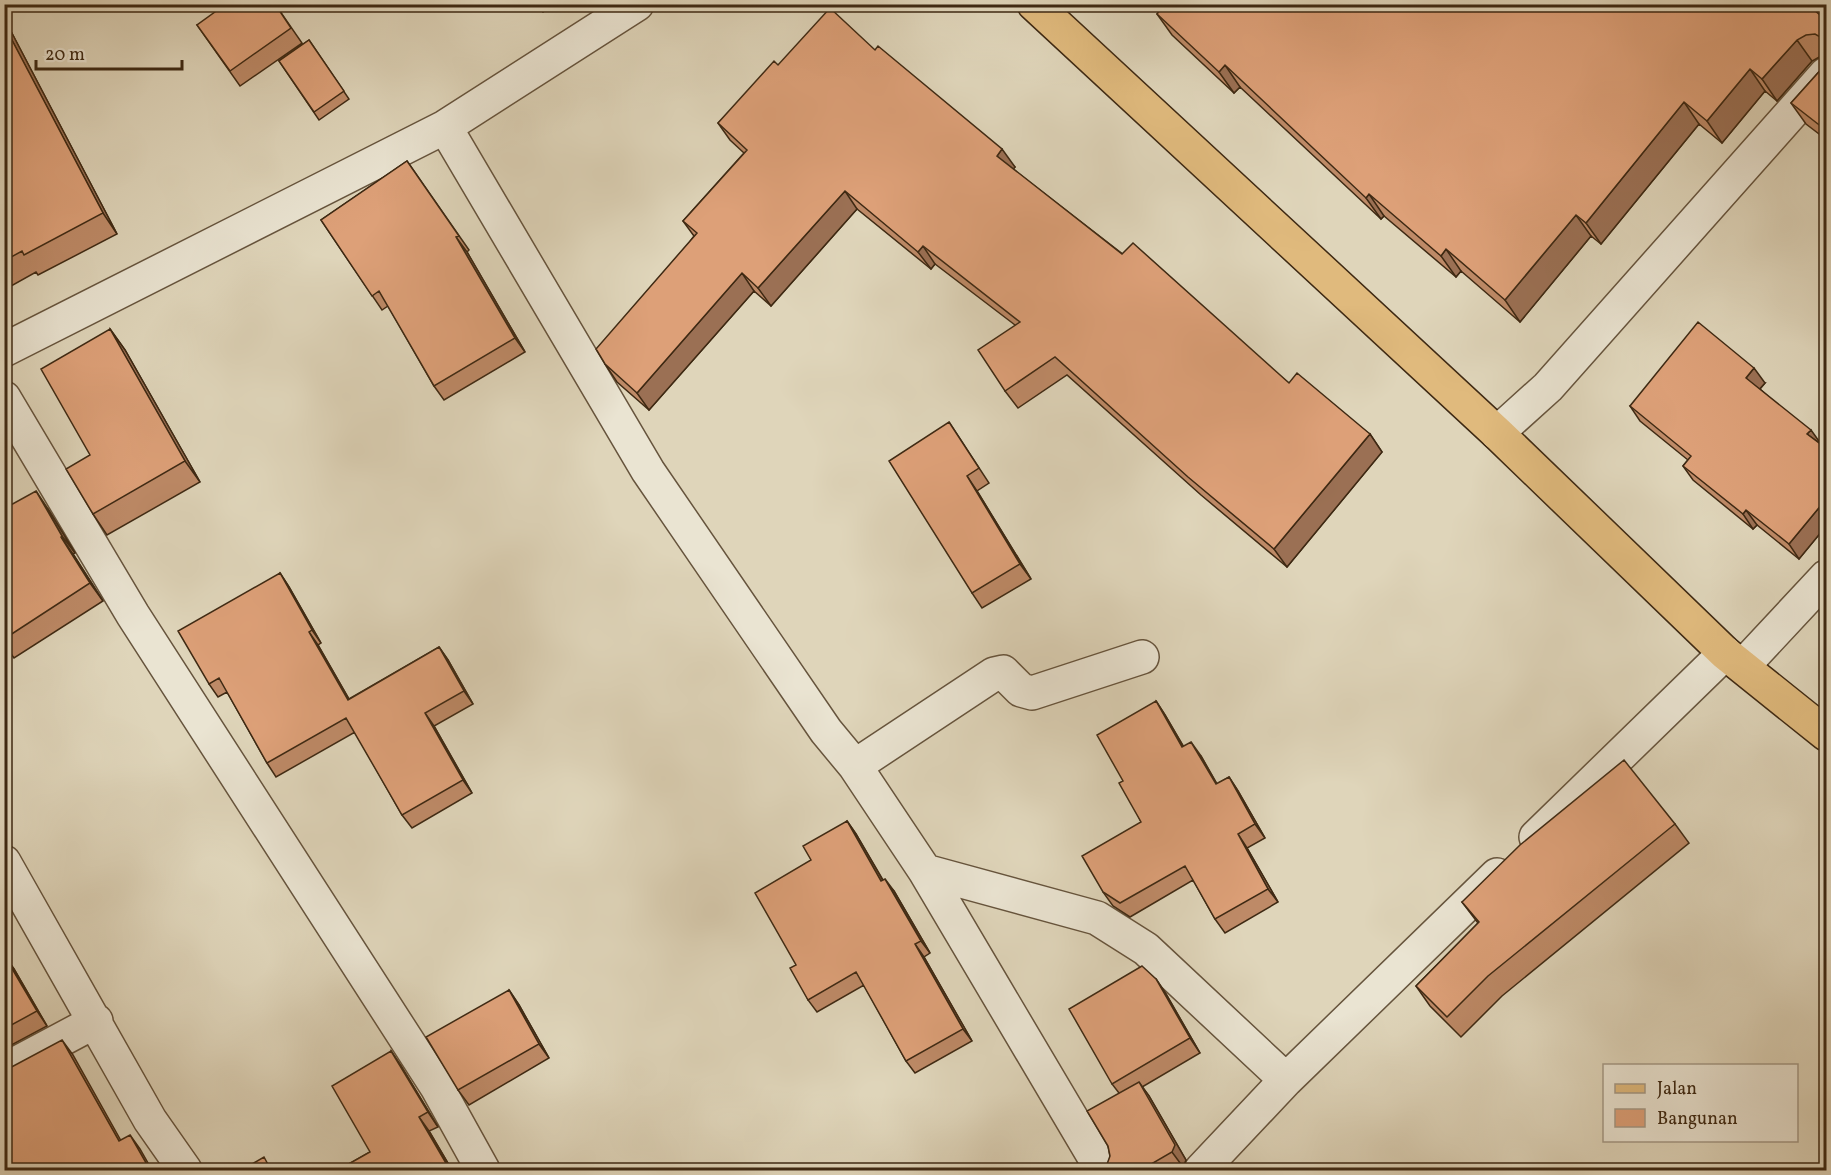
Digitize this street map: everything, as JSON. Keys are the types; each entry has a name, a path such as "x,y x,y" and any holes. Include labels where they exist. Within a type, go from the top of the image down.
{"main road":[{"path":"1034,4 1497,433 1734,659 1827,734"}],"street":[{"path":"4,350 445,127 637,4"},
{"path":"1497,433 1548,387 1827,74"},
{"path":"445,127 648,471 826,731 855,766 925,871 1101,1170"},
{"path":"4,398 133,615 436,1087 483,1170"},
{"path":"1201,1170 1286,1080 1734,659 1827,577"},
{"path":"855,766 994,674 1004,672 1022,690 1032,693 1142,657"},
{"path":"4,862 150,1120 185,1170"},
{"path":"925,871 1097,918 1146,949 1286,1080"},
{"path":"4,1070 96,1021"}],"building":[{"path":"226,4 275,4 291,28 230,71 197,25"},
{"path":"1165,4 1807,4 1827,21 1827,43 1815,34 1806,35 1797,40 1762,79 1750,69 1707,121 1684,102 1586,223 1576,215 1505,300 1446,249 1441,256 1369,194 1366,198 1225,65 1219,72 1157,14"},
{"path":"830,8 875,50 878,46 1002,149 997,156 1122,254 1133,243 1289,383 1297,373 1370,434 1274,549 1188,477 1055,357 1005,391 978,350 1020,322 923,246 918,252 845,191 758,288 742,273 637,393 605,364 596,349 697,233 683,221 747,150 718,123 774,61 778,65"},
{"path":"4,25 103,213 24,255 22,251 4,261"},
{"path":"309,40 344,91 314,112 279,61"},
{"path":"1827,62 1827,131 1791,103"},
{"path":"407,161 459,236 456,237 515,338 434,386 379,291 372,296 321,220"},
{"path":"1698,322 1754,368 1746,378 1811,430 1807,434 1827,449 1827,498 1789,544 1746,510 1743,514 1683,466 1691,456 1630,406"},
{"path":"110,329 185,461 93,514 66,469 90,455 41,369"},
{"path":"949,422 979,468 967,476 1020,564 972,593 889,461"},
{"path":"36,491 90,583 4,639 4,498 9,506"},
{"path":"280,573 312,630 309,632 348,700 439,647 464,691 425,713 463,780 402,815 346,718 267,763 219,678 209,684 178,631"},
{"path":"1156,701 1182,747 1191,742 1216,784 1229,777 1255,824 1238,834 1268,889 1215,919 1185,866 1120,903 1103,892 1082,856 1141,822 1119,783 1123,781 1097,735"},
{"path":"1624,760 1675,824 1488,976 1447,1017 1416,986 1479,922 1462,902 1520,845"},
{"path":"847,821 881,881 885,879 921,941 915,944 963,1029 906,1061 856,972 808,1000 790,968 796,965 755,893 811,860 803,846"},
{"path":"4,955 37,1011 4,1029"},
{"path":"1142,966 1156,979 1190,1038 1112,1084 1069,1009"},
{"path":"509,990 539,1044 458,1090 426,1037"},
{"path":"62,1040 119,1141 130,1135 150,1170 4,1170 4,1071"},
{"path":"391,1051 428,1112 419,1117 450,1170 338,1170 370,1152 332,1086"},
{"path":"1139,1082 1175,1145 1172,1152 1141,1170 1108,1170 1106,1167 1110,1156 1108,1146 1087,1111"},
{"path":"264,1157 271,1170 242,1170"}]}
